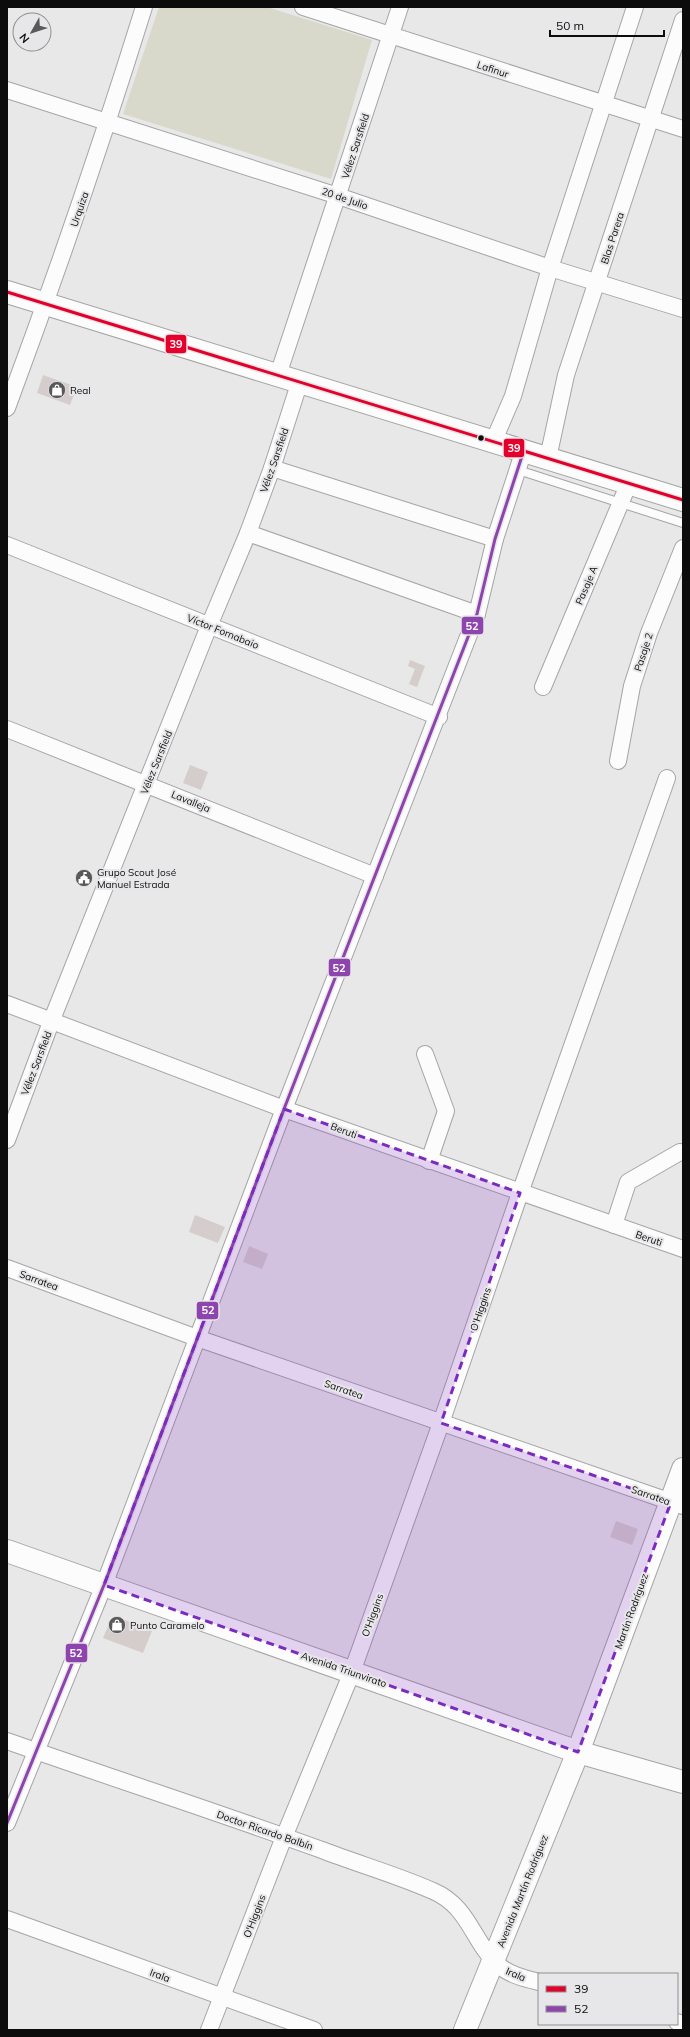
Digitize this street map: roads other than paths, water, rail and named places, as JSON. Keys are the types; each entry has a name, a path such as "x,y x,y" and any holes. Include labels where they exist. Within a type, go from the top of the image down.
{"street":[{"name":"Urquiza","path":"7,408 46,304 108,122 144,7"},
{"name":"Lafinur","path":"303,7 683,129"},
{"name":"Vélez Sarsfield","path":"278,375 400,7"},
{"path":"494,440 513,396 550,268 635,7"},
{"name":"Blas Parera","path":"548,458 566,375 683,20"},
{"name":"20 de Julio","path":"7,90 338,196 550,268 683,309"},
{"path":"7,292 494,440 521,460 548,458 625,493 683,500"},
{"name":"Vélez Sarsfield","path":"7,1140 51,1022 209,626 248,533 272,468 300,381"},
{"path":"7,1824 104,1585 284,1109 477,614 495,539 521,460"},
{"path":"272,468 495,539"},
{"name":"Pasaje A","path":"543,687 625,493"},
{"path":"248,533 477,614"},
{"name":"Víctor Fornabaio","path":"7,545 438,717"},
{"name":"Pasaje 2","path":"618,761 632,686 649,633 683,548"},
{"name":"Lavalleja","path":"7,728 147,783 375,876"},
{"name":"O'Higgins","path":"209,2030 284,1837 352,1672 441,1423 666,778"},
{"name":"Beruti","path":"7,1004 51,1022 284,1109 683,1249"},
{"path":"425,1054 446,1111 429,1161"},
{"path":"614,1225 628,1182 680,1152"},
{"name":"Sarratea","path":"7,1268 197,1338 677,1504"},
{"name":"Martín Rodríguez","path":"578,1752 677,1504 683,1469"},
{"name":"Avenida Triunvirato","path":"7,1551 578,1752 683,1782"},
{"name":"Doctor Ricardo Balbín","path":"7,1741 284,1837 434,1891 460,1911 472,1927 485,1951 494,1961"},
{"name":"Avenida Martín Rodríguez","path":"465,2030 578,1752"},
{"name":"Irala","path":"7,1919 314,2030"},
{"name":"Irala","path":"494,1961 512,1974 538,1982"}],"lane":[{"path":"521,460 625,493 683,523"}],"place":[{"name":"Real","path":"57,390"},
{"name":"Grupo Scout José Manuel Estrada","path":"84,878"},
{"name":"Punto Caramelo","path":"117,1625"}]}
